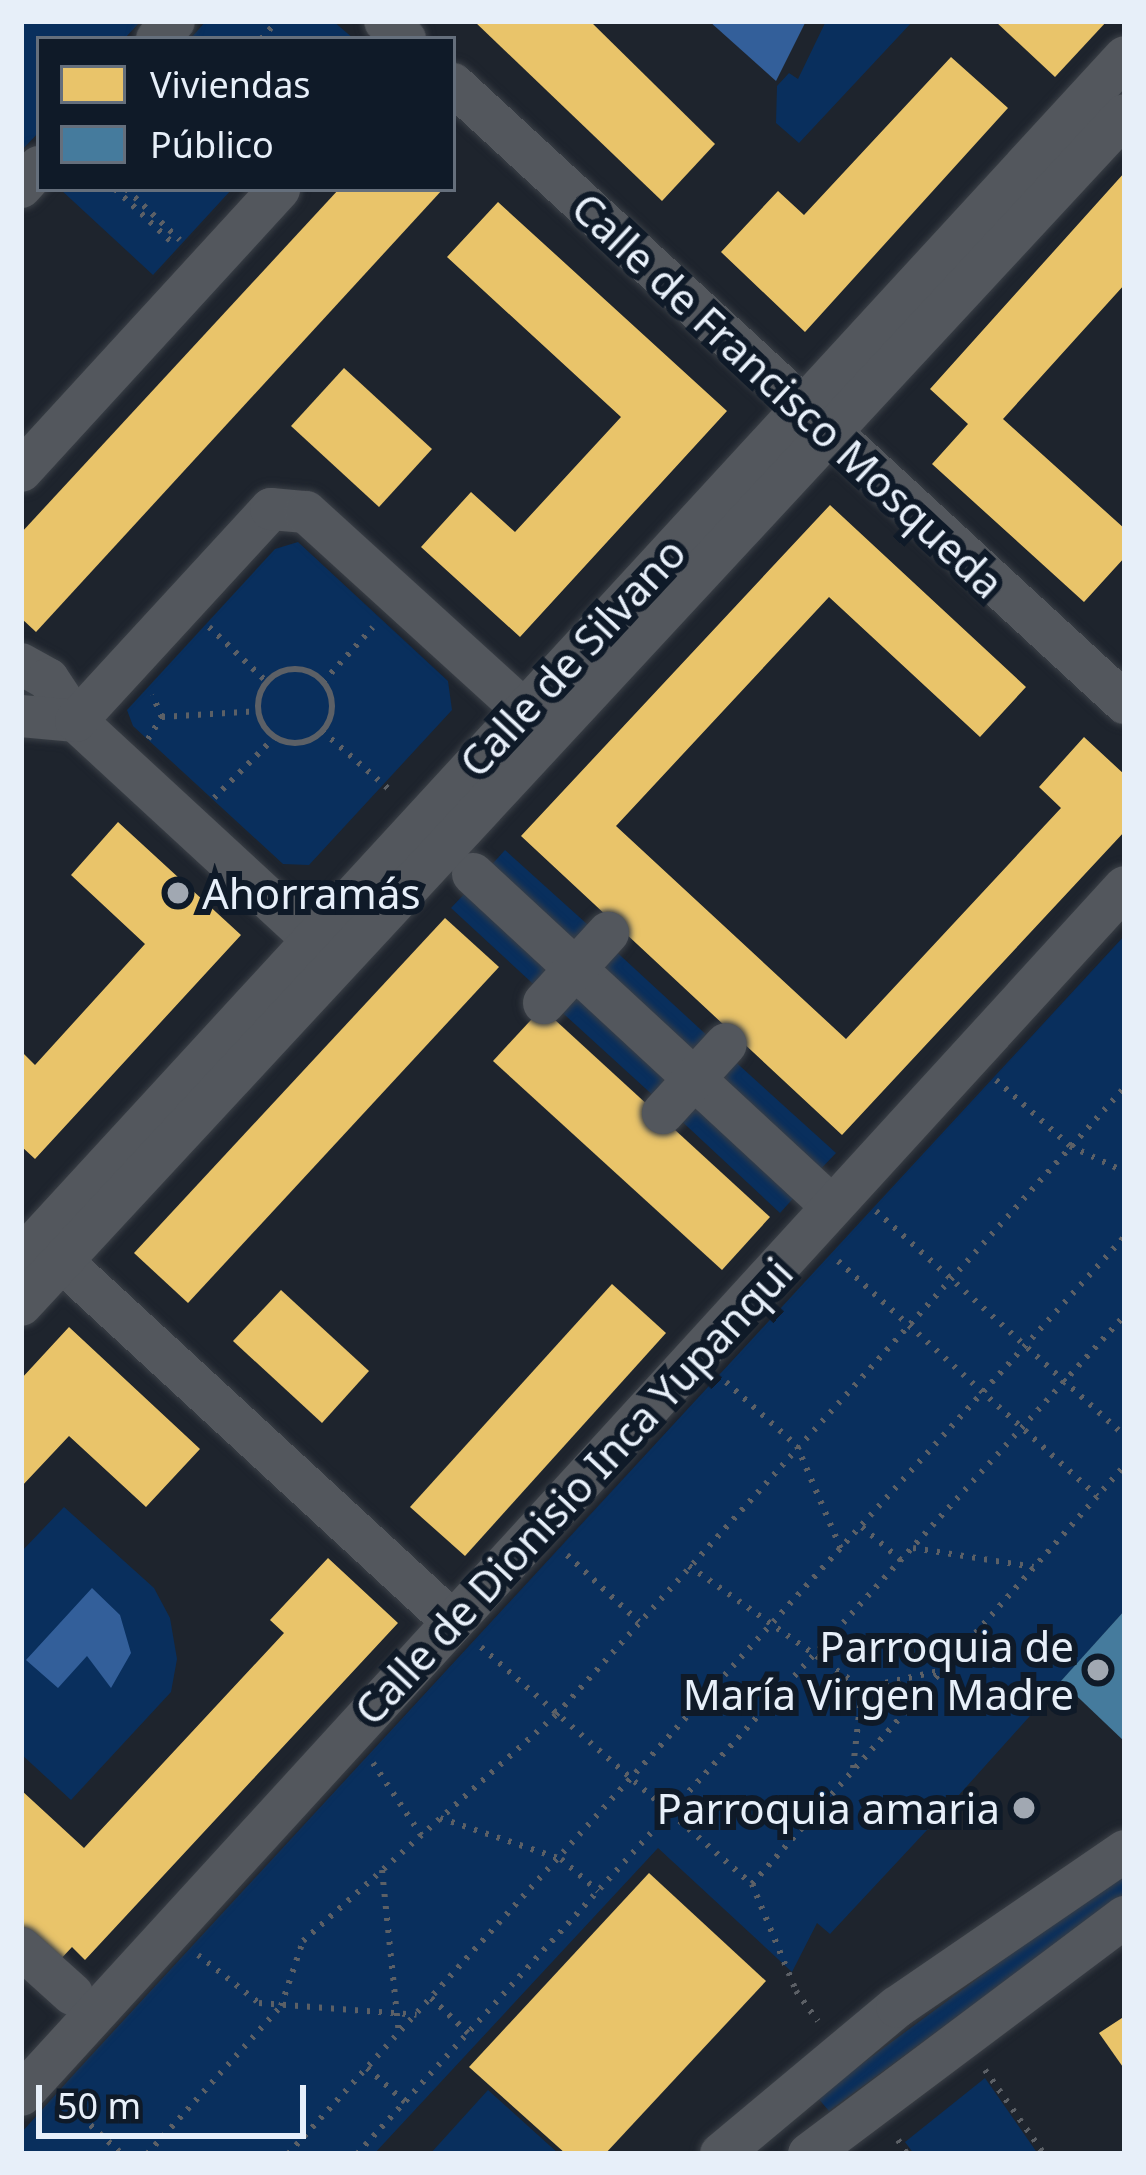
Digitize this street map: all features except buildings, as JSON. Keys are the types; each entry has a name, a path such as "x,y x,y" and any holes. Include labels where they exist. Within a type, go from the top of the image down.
{"street":[{"name":"Calle de Silvano","path":"21,1305 35,1246 325,950 814,422 1125,57"},
{"name":"Calle de Francisco Mosqueda","path":"456,87 814,422 1125,703"},
{"name":"Calle de Silvano","path":"325,950 524,711 1125,115"},
{"path":"21,472 276,192"},
{"path":"76,721 271,509 307,512 524,711"},
{"path":"21,664 48,679 76,721 325,950"},
{"path":"21,716 76,721"},
{"path":"472,874 820,1195"},
{"name":"Calle de Dionisio Inca Yupanqui","path":"39,2095 463,1631 1125,886"},
{"path":"544,1003 608,933"},
{"path":"663,1113 726,1044"},
{"path":"35,1246 463,1631"},
{"path":"722,2154 897,2007 1125,1851"},
{"path":"809,2154 1125,1917"},
{"path":"21,1948 72,1994"}],"path":[{"path":"123,192 185,250"},
{"path":"323,682 382,616"},
{"path":"202,621 267,682"},
{"path":"301,670 323,682 332,701 322,730 305,742 275,737 259,711 267,682 301,670"},
{"path":"143,686 160,703 162,717 146,742"},
{"path":"162,717 259,711"},
{"path":"322,730 391,791"},
{"path":"212,799 275,737"},
{"path":"994,1078 1070,1147 1125,1172"},
{"path":"148,2154 281,2006 303,1942 556,1715 1125,1087"},
{"path":"873,1209 1125,1436"},
{"path":"288,2154 632,1783 1125,1236"},
{"path":"831,1254 1097,1496"},
{"path":"357,2154 1125,1315"},
{"path":"719,1375 797,1446 842,1549"},
{"path":"752,1884 1125,1465"},
{"path":"862,1526 902,1561"},
{"path":"560,1548 639,1622"},
{"path":"913,1549 1035,1567"},
{"path":"689,1566 813,1658 862,1688 943,1670"},
{"path":"463,1631 752,1884 796,1991 820,2023"},
{"path":"852,1771 862,1688"},
{"path":"368,1755 421,1835"},
{"path":"440,1818 561,1859 599,1891"},
{"path":"382,1870 399,2034"},
{"path":"190,1949 259,2003 417,2015"},
{"path":"431,1998 469,2033"},
{"path":"368,2068 405,2102"},
{"path":"985,2070 1044,2154"},
{"path":"39,2095 122,2154"},
{"path":"898,2140 907,2154"}],"shaded area":[{"path":"21,21 141,21 127,36 36,36 36,135 21,151"},
{"path":"206,21 333,21 350,36 193,36"},
{"path":"709,21 806,21 776,81"},
{"path":"826,21 913,21 799,143 776,123 777,86 789,73 798,79"},
{"path":"63,192 229,192 153,275"},
{"path":"298,542 448,681 452,710 309,865 283,864 133,726 127,710 275,549"},
{"path":"505,850 598,934 579,955 486,871"},
{"path":"469,889 560,974 543,993 451,908"},
{"path":"1125,935 1125,1610 941,1815 830,1934 817,1923 792,1972 658,1848 374,2154 21,2154 21,2133 75,2073"},
{"path":"609,945 712,1040 693,1061 589,967"},
{"path":"572,986 676,1080 657,1099 554,1005"},
{"path":"729,1056 836,1153 816,1174 709,1078"},
{"path":"693,1095 798,1193 780,1213 675,1115"},
{"path":"64,1507 154,1588 170,1618 177,1659 171,1692 71,1800 21,1754 21,1552"},
{"path":"92,1588 120,1615 131,1653 111,1688 87,1656 58,1688 26,1660"},
{"path":"1125,1870 1125,1893 829,2111 817,2097"},
{"path":"985,2078 1038,2154 914,2154 905,2142"},
{"path":"488,2090 559,2154 430,2154"}],"place":[{"name":"Ahorramás","path":"178,893"},
{"name":"Parroquia de María Virgen Madre","path":"1098,1670"},
{"name":"Parroquia amaria","path":"1024,1808"}]}
